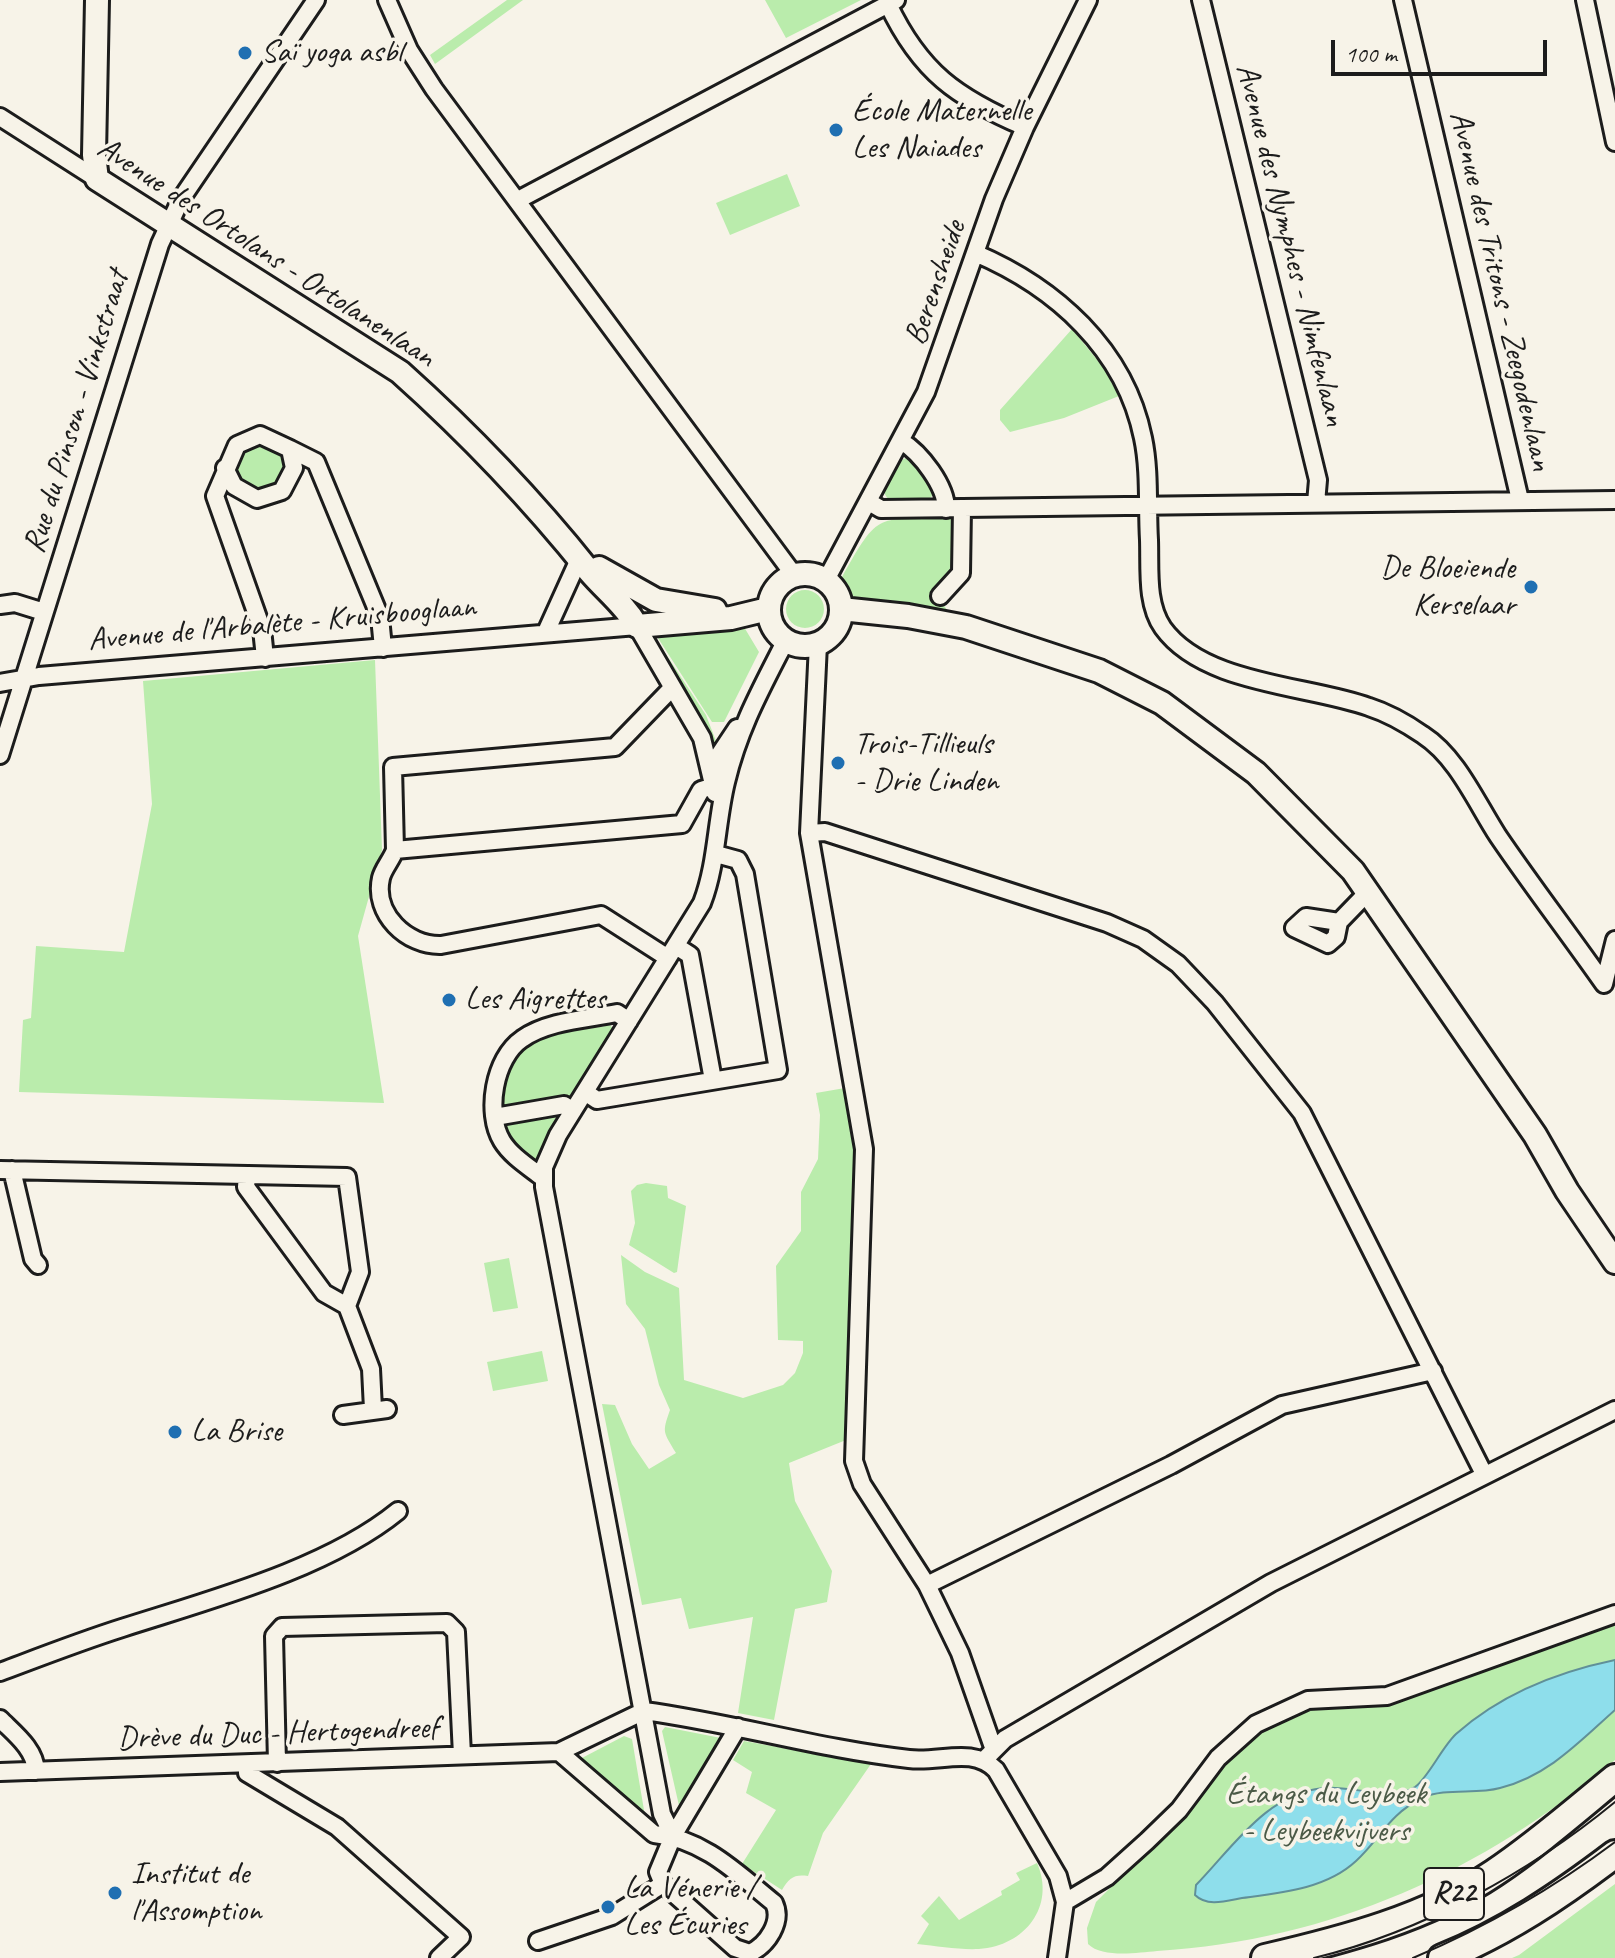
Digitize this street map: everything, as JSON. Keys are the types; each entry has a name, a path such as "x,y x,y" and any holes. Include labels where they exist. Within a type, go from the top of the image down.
{"main road":[{"name":"R22","path":"1265,1958 1380,1926 1427,1908 1493,1874 1615,1778"},
{"name":"R22","path":"1442,1958 1505,1928 1615,1854"}],"street":[{"path":"97,0 94,155 97,179"},
{"name":"Rue du Pinson - Vinkstraat","path":"0,755 105,410 168,225 181,199 316,0"},
{"path":"387,0 420,70 794,575"},
{"name":"Berensheide","path":"826,580 936,369 975,253 1025,127 1088,0"},
{"name":"Avenue des Nymphes - Nimfenlaan","path":"1201,0 1318,480 1316,503"},
{"name":"Avenue des Tritons - Zeegodenlaan","path":"1403,0 1520,500"},
{"path":"1585,0 1615,142"},
{"path":"518,200 892,2 911,48 945,84 973,103 1025,127"},
{"name":"Avenue des Ortolans - Ortolanenlaan","path":"0,117 400,372 439,408 582,559 627,610 637,626"},
{"path":"975,253 1015,272 1053,296 1103,349 1126,391 1143,439 1152,605 1165,630 1182,647 1240,675 1371,707 1424,735 1444,751 1499,836 1604,984 1615,940"},
{"path":"265,658 262,629 215,496 237,445 260,435 316,462 380,617 383,648"},
{"path":"901,441 912,447 954,508 961,573 940,596"},
{"path":"225,468 234,486 257,499 282,491 294,468 290,449"},
{"path":"869,502 881,509 1615,500"},
{"path":"546,632 582,559"},
{"name":"Avenue des Ortolans - Ortolanenlaan","path":"582,559 593,562 609,575 662,602 758,610"},
{"path":"810,573 826,580 838,595 841,609 834,632 818,644 797,645 786,640 758,610 773,592 794,575 810,573"},
{"path":"660,626 668,614 662,602 639,617 637,626 702,738 720,784"},
{"path":"0,605 15,603 44,612"},
{"path":"841,609 908,616 983,632 1087,666 1162,703 1256,773 1353,871 1535,1135 1567,1191 1615,1262"},
{"name":"Avenue de l'Arbalète - Kruisbooglaan","path":"0,683 546,632 660,626 731,618 758,610"},
{"path":"673,1836 662,1814 543,1178 549,1151 702,903 716,854 720,784 745,717 786,640"},
{"path":"818,644 809,833 864,1149 854,1461 862,1484 927,1585 960,1653 996,1770 1069,1899 1067,1958"},
{"path":"672,688 615,747 393,767 395,850 381,876 381,895 396,928 419,942 441,945 601,915 672,952 690,955 713,1080"},
{"path":"395,850 682,824 701,790 720,784"},
{"path":"809,833 825,832 1107,923 1143,939 1178,964 1215,1003 1302,1113 1484,1474"},
{"path":"585,1092 597,1100 778,1070 745,874 738,860 716,854"},
{"path":"1339,922 1368,892"},
{"path":"543,1178 504,1144 495,1117 494,1096 502,1066 522,1039 538,1029 617,1013 629,1021"},
{"path":"495,1117 564,1105 573,1111"},
{"path":"38,1265 33,1259 6,1170 347,1177 360,1272 347,1306"},
{"path":"247,1175 246,1187 324,1293 347,1306 371,1369 380,1409 343,1415"},
{"path":"927,1585 1171,1465 1282,1405 1433,1371"},
{"path":"644,1711 873,1754 922,1760 989,1754 1271,1583 1615,1410"},
{"path":"0,1672 118,1629 248,1589 376,1530 398,1511"},
{"path":"1057,1958 1069,1899 1107,1877 1147,1841 1179,1810 1234,1741 1269,1716 1308,1700 1387,1696 1615,1614"},
{"path":"277,1763 274,1636 282,1627 447,1623 456,1632 462,1755"},
{"name":"Drève du Duc - Hertogendreef","path":"0,1772 559,1752 644,1711"},
{"path":"0,1719 29,1749 36,1760 36,1771"},
{"path":"559,1752 654,1834 673,1836 695,1843 719,1858 774,1903 779,1919 755,1950 743,1953 668,1889 658,1872 673,1836 738,1727"},
{"path":"247,1764 247,1773 337,1827 461,1937 439,1958"},
{"path":"538,1941 612,1916 668,1889"}],"green space":[{"path":"507,0 523,0 435,64 430,55"},
{"path":"765,0 861,0 786,38"},
{"path":"787,174 800,206 730,235 716,203"},
{"path":"1072,329 1103,367 1119,396 1064,418 1010,432 1000,420 1000,410"},
{"path":"261,442 280,449 287,468 280,487 261,494 242,487 235,468 242,449"},
{"path":"914,459 932,486 932,496 927,501 889,501 883,491 901,460"},
{"path":"908,518 951,518 953,568 932,590 948,611 852,599 842,577 873,529 883,523"},
{"path":"805,590 819,595 824,609 819,623 805,628 791,623 786,609 791,595"},
{"path":"744,627 759,652 724,722 712,722 656,635"},
{"path":"650,635 654,636 706,715 716,741 713,751 698,716 651,644"},
{"path":"375,660 382,850 358,936 384,1103 19,1092 23,1020 31,1018 36,946 124,952 152,804 143,681"},
{"path":"610,1025 614,1030 536,1161 519,1152 507,1135 500,1105 501,1089 513,1060 524,1049 545,1037"},
{"path":"845,1088 852,1114 857,1181 846,1440 789,1463 795,1501 832,1571 827,1602 795,1609 774,1720 738,1713 753,1617 689,1629 681,1598 642,1605 602,1404 615,1405 632,1444 649,1469 676,1453 665,1432 670,1410 659,1385 645,1329 626,1304 621,1255 645,1272 679,1288 684,1380 743,1398 783,1385 795,1373 803,1353 803,1341 778,1340 776,1266 801,1231 801,1192 818,1159 820,1115 816,1093"},
{"path":"637,1185 667,1186 668,1198 686,1206 677,1272 674,1273 629,1245 635,1223 631,1191"},
{"path":"509,1258 518,1308 493,1312 484,1263"},
{"path":"542,1351 548,1381 493,1391 487,1362"},
{"name":"Étangs du Leybeek - Leybeekvijvers","path":"1615,1622 1615,1760 1565,1800 1512,1836 1458,1867 1402,1893 1344,1915 1283,1932 1221,1944 1130,1953 1110,1953 1088,1944 1087,1928 1096,1902 1190,1808 1218,1769 1249,1738 1272,1723 1317,1708 1396,1702"},
{"path":"665,1727 721,1738 680,1810 662,1731"},
{"path":"624,1736 632,1739 645,1816 581,1762 582,1758"},
{"path":"744,1741 871,1764 823,1833 808,1876 792,1878 782,1890 742,1864 776,1810 746,1793 752,1772 733,1760"},
{"path":"1037,1863 1042,1894 1039,1908 1023,1932 995,1946 979,1949 917,1944 929,1924 921,1916 939,1896 959,1920 1002,1895 1001,1891 1020,1880 1016,1873"},
{"path":"1615,1884 1615,1958 1512,1958 1519,1955"}],"water":[{"path":"1615,1660 1615,1710 1575,1746 1533,1775 1500,1788 1441,1793 1422,1798 1393,1819 1356,1861 1317,1884 1217,1902 1205,1901 1195,1895 1196,1885 1252,1824 1285,1800 1324,1788 1394,1793 1415,1787 1456,1734 1492,1707 1551,1678"}],"tram line":[{"path":"1314,1958 1395,1932 1473,1896 1547,1852 1615,1802"},
{"path":"1413,1958 1517,1906 1615,1842"}],"place":[{"name":"Saï yoga asbl","path":"245,53"},
{"name":"École Maternelle Les Naiades","path":"836,130"},
{"name":"De Bloeiende Kerselaar","path":"1531,587"},
{"name":"Trois-Tillieuls - Drie Linden","path":"838,763"},
{"name":"Les Aigrettes","path":"449,1000"},
{"name":"La Brise","path":"175,1432"},
{"name":"Institut de l'Assomption","path":"115,1893"},
{"name":"La Vénerie / Les Écuries","path":"608,1907"}]}
